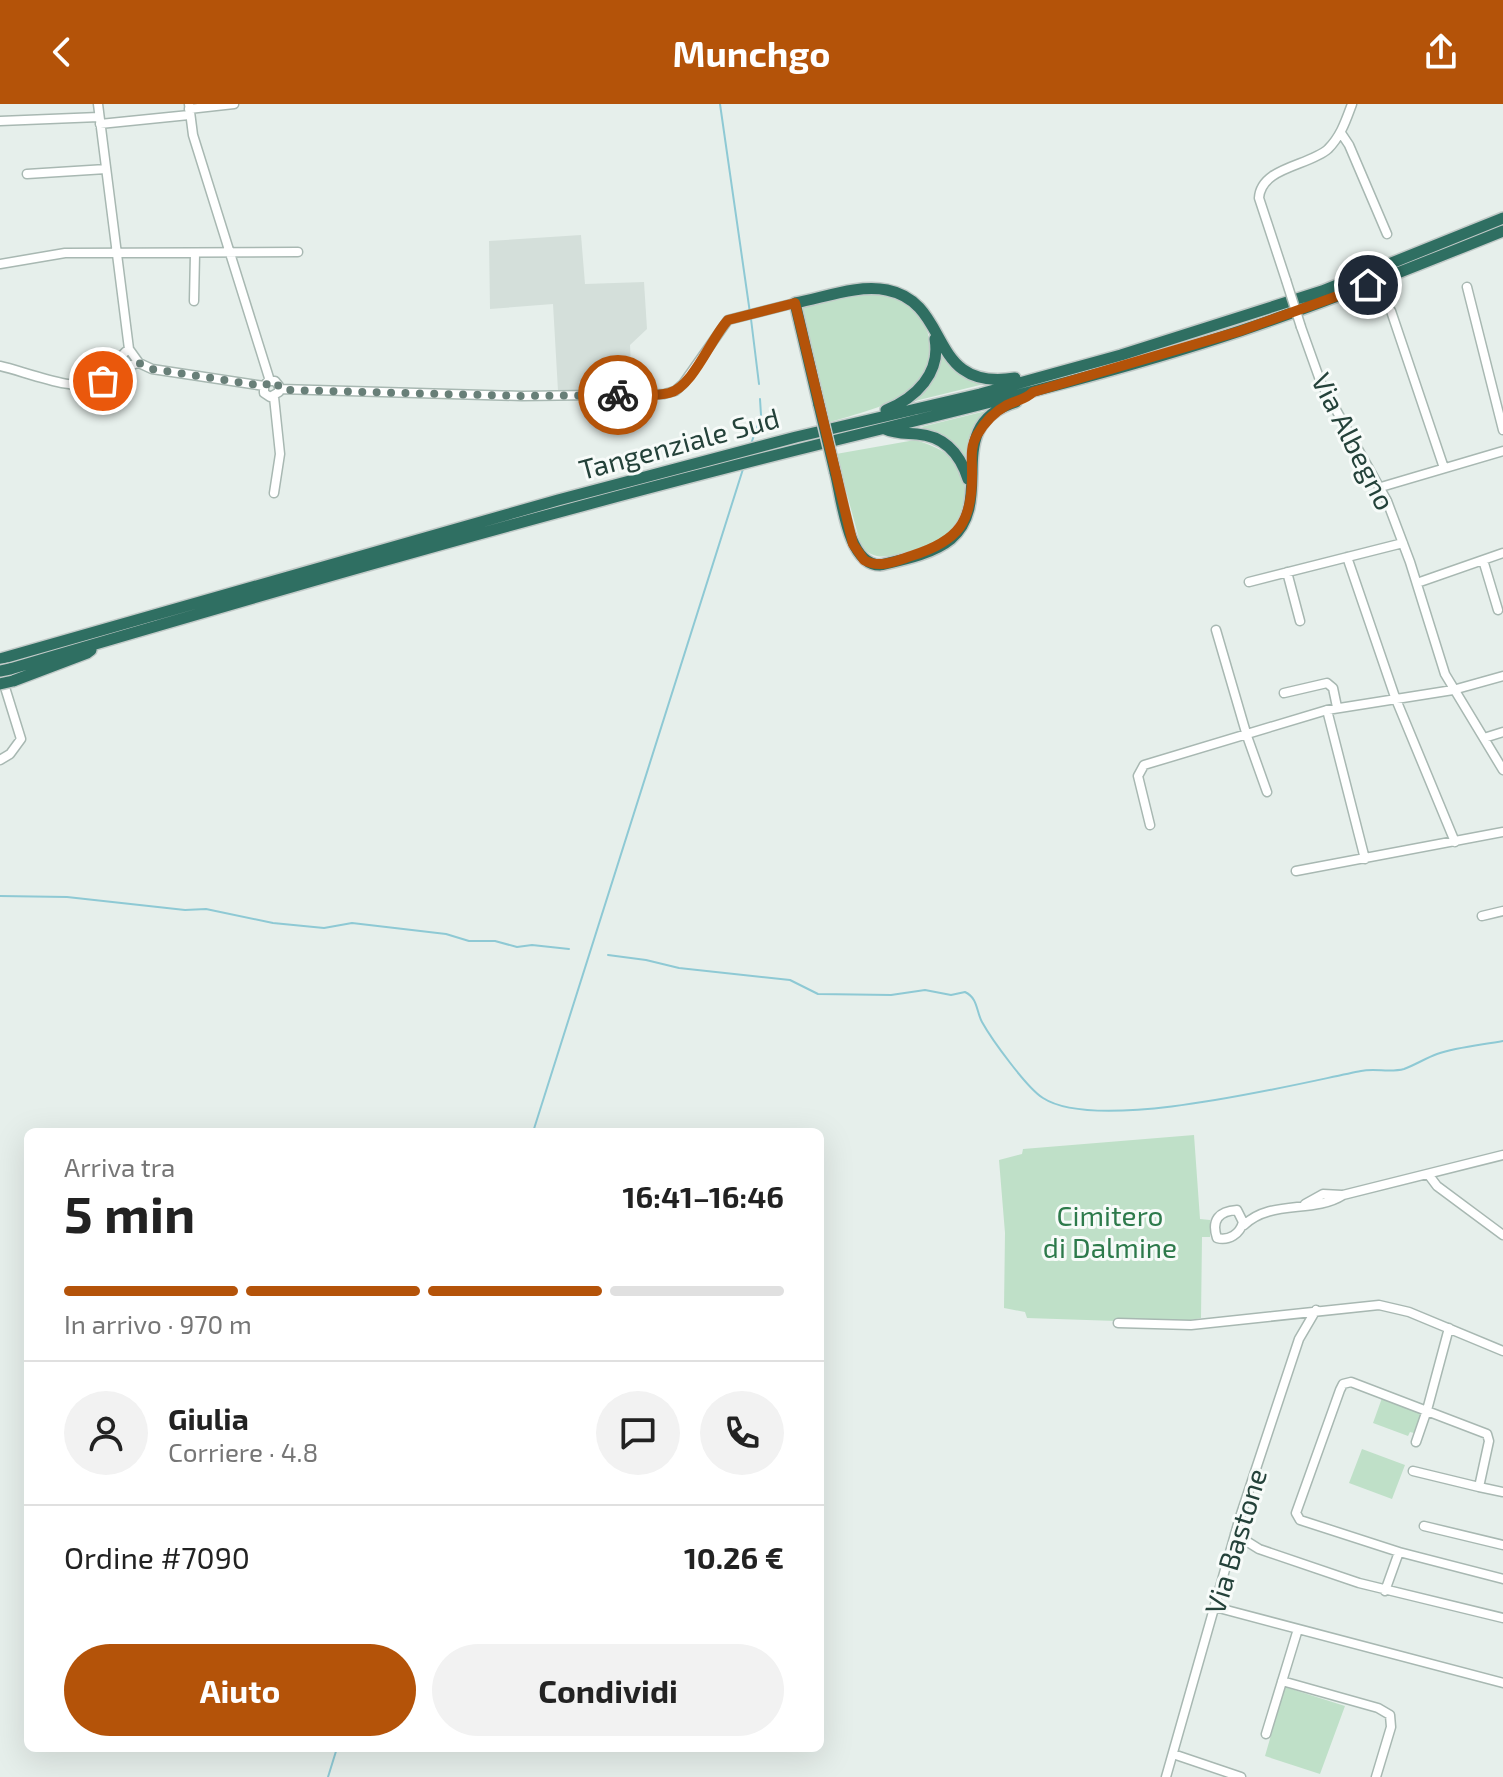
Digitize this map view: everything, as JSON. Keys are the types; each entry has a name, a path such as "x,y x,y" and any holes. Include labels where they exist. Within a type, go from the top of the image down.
{"highway":[{"name":"Tangenziale Sud","path":"5,668 577,507 724,462 759,447 980,394 1121,355 1322,291 1503,218"},
{"name":"Tangenziale Sud","path":"5,668 558,500 724,462 752,462 1033,392 1240,331 1503,231"},
{"path":"1033,392 1026,399 1008,405 990,417 977,434 972,448 971,505 964,521 950,539 926,551 874,565 861,558 854,548 795,303 861,290 884,289 913,302 931,323 954,363 981,378 1015,378 1121,355"},
{"path":"796,437 887,410 912,396 928,378 936,359 937,348 931,323"},
{"path":"884,429 896,434 926,435 945,443 960,460 972,490"},
{"path":"0,684 5,668"}],"street":[{"path":"98,104 129,349 139,363 152,369 277,383 280,454 274,493"},
{"path":"0,121 100,120 234,104"},
{"path":"1352,104 1341,133 1387,234"},
{"path":"189,109 193,135 267,383 264,393 661,394 675,391 687,379 724,325 736,316 795,303"},
{"name":"Via Albegno","path":"1341,133 1321,155 1270,177 1259,198 1324,389 1381,487 1417,583 1438,657 1453,690 1503,770"},
{"path":"27,174 106,169"},
{"path":"0,264 65,253 298,252"},
{"path":"194,301 195,254"},
{"path":"1467,287 1503,430"},
{"path":"1391,311 1444,468"},
{"path":"0,366 49,379 97,384 112,370 119,356 129,349"},
{"path":"112,370 139,363"},
{"path":"1381,487 1503,451"},
{"path":"1249,582 1403,543"},
{"path":"1417,583 1503,553"},
{"path":"1347,557 1395,697 1455,842"},
{"path":"1483,560 1498,610"},
{"path":"1287,572 1300,621"},
{"path":"1216,630 1267,792"},
{"path":"0,760 10,754 21,739 5,668"},
{"path":"1150,825 1139,779 1143,766 1332,708 1453,690 1503,676"},
{"path":"1284,693 1327,683 1333,688 1332,708 1365,859"},
{"path":"1484,738 1503,732"},
{"path":"1296,871 1503,832"},
{"path":"1482,916 1503,911"},
{"path":"1264,1213 1225,1212 1215,1222 1216,1236 1220,1239 1231,1237 1264,1213 1305,1204 1324,1205 1343,1195 1503,1155"},
{"path":"1428,1174 1435,1184 1503,1235"},
{"path":"1237,1210 1244,1225"},
{"path":"1118,1323 1191,1325 1365,1305 1385,1306 1406,1311 1503,1351"},
{"name":"Via Bastone","path":"1166,1777 1235,1534 1299,1339 1316,1310"},
{"path":"1416,1442 1449,1328"},
{"path":"1479,1487 1488,1436 1354,1382 1343,1384 1296,1513 1303,1521 1399,1552 1503,1579"},
{"path":"1413,1471 1503,1492"},
{"path":"1424,1526 1503,1545"},
{"path":"1235,1534 1259,1549 1385,1591 1503,1618"},
{"path":"1385,1591 1399,1552"},
{"path":"1215,1607 1503,1683"},
{"path":"1266,1734 1298,1629"},
{"path":"1282,1681 1378,1708 1390,1715 1391,1727 1376,1777"},
{"path":"1173,1754 1241,1777"}],"shaded area":[{"path":"581,235 585,284 644,282 647,329 630,345 632,390 558,391 553,304 490,309 489,241"}],"green space":[{"path":"868,293 884,294 898,300 921,320 931,349 928,364 920,379 901,396 879,407 830,422 800,306"},
{"path":"941,353 958,372 984,384 915,401 932,379"},
{"path":"994,409 972,435 966,460 941,435 921,427"},
{"path":"915,440 940,450 953,460 963,479 963,510 953,529 936,542 893,555 871,554 861,546 836,454"},
{"name":"Cimitero di Dalmine","path":"1194,1135 1200,1219 1210,1220 1210,1237 1202,1237 1201,1318 1176,1323 1027,1318 1025,1312 1004,1308 1005,1233 999,1160 1022,1154 1023,1149"},
{"path":"1382,1398 1421,1413 1414,1433 1410,1432 1408,1436 1373,1423"},
{"path":"1362,1449 1405,1465 1392,1499 1349,1483"},
{"path":"1285,1687 1345,1706 1320,1774 1265,1756"}],"waterway":[{"path":"720,104 750,313"},
{"path":"751,319 759,384"},
{"path":"751,444 761,415 760,399"},
{"path":"534,1128 743,469"},
{"path":"0,896 67,897 185,910 206,909 273,923 324,928 352,923 446,934 469,941 495,941 517,947 532,945 569,949"},
{"path":"608,955 679,968 790,980 818,994 891,995 925,990 951,995 965,992 975,1001 982,1022 994,1040 1028,1084 1043,1098 1070,1108 1107,1111 1198,1103 1361,1071 1399,1070 1445,1052 1503,1041"},
{"path":"328,1777 336,1752"}],"way so far":[{"path":"103,381 112,370 139,363 152,369 264,386 268,381 275,381 280,389 287,390 522,396 618,395"}],"route":[{"path":"618,395 675,391 687,379 728,320 795,303 853,544 864,560 880,565 930,550 957,533 972,500 973,442 990,417 1008,405 1026,399 1033,392 1240,331 1368,285"}]}
